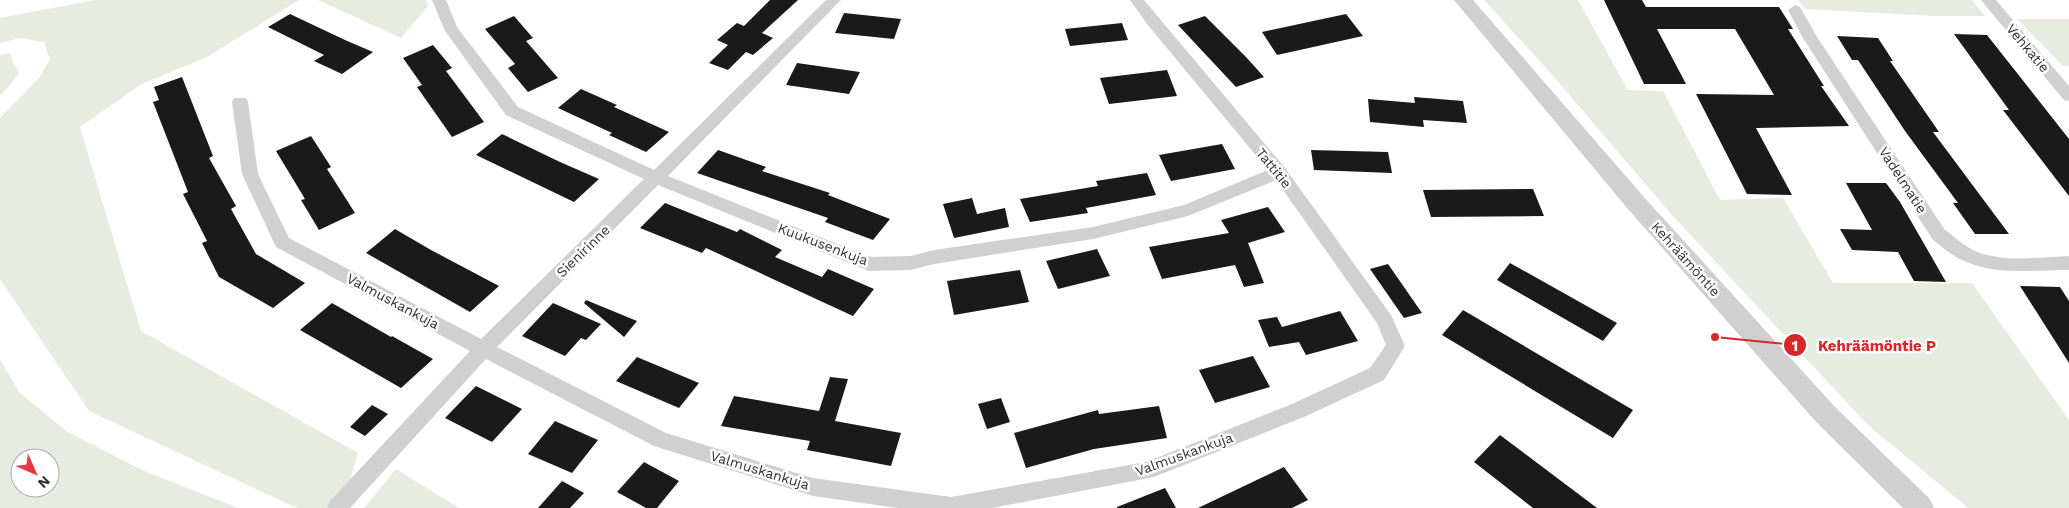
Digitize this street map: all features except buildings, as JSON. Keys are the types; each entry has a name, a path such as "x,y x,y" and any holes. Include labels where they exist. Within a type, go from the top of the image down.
{"street":[{"name":"Kuukusenkuja","path":"439,0 450,28 512,111 657,178 869,264 911,263 934,257 1093,233 1188,210 1279,172"},
{"name":"Sienirinne","path":"337,508 398,437 483,350 834,0"},
{"name":"Tattitie","path":"1137,0 1152,21 1279,172 1385,320 1396,346"},
{"name":"Kehräämöntie","path":"1463,0 1635,202 1820,408 1921,508"},
{"name":"Vehkatie","path":"1988,0 2069,96"},
{"name":"Vadelmatie","path":"1795,10 1810,38 1939,235 1956,248 1974,258 2006,263 2069,263"},
{"name":"Valmuskankuja","path":"240,102 250,174 282,242 483,350 661,440 813,486 951,506 1147,471 1299,410 1377,374 1396,346"}],"shaded area":[{"path":"95,0 299,0 207,57 140,85 80,127 141,331 358,453 348,487 332,508 297,508 89,411 0,279 0,118 39,78 50,59 44,42 20,38 0,43 0,18"},
{"path":"318,0 426,0 428,6 401,38"},
{"path":"1484,0 1578,0 1628,90 1663,91 1720,200 1783,198 1833,283 1972,283 2069,420 2069,508 1968,508 1868,425 1671,214 1548,70"},
{"path":"1798,0 1972,0 1985,16 1935,16 1806,9"},
{"path":"2017,19 2069,19 2069,66 2063,66"},
{"path":"9,53 19,74 0,96 0,55"},
{"path":"0,359 19,392 66,431 142,470 238,508 0,508"},
{"path":"396,469 459,508 364,508"}],"place":[{"name":"Kehräämöntie P","path":"1715,337"}]}
